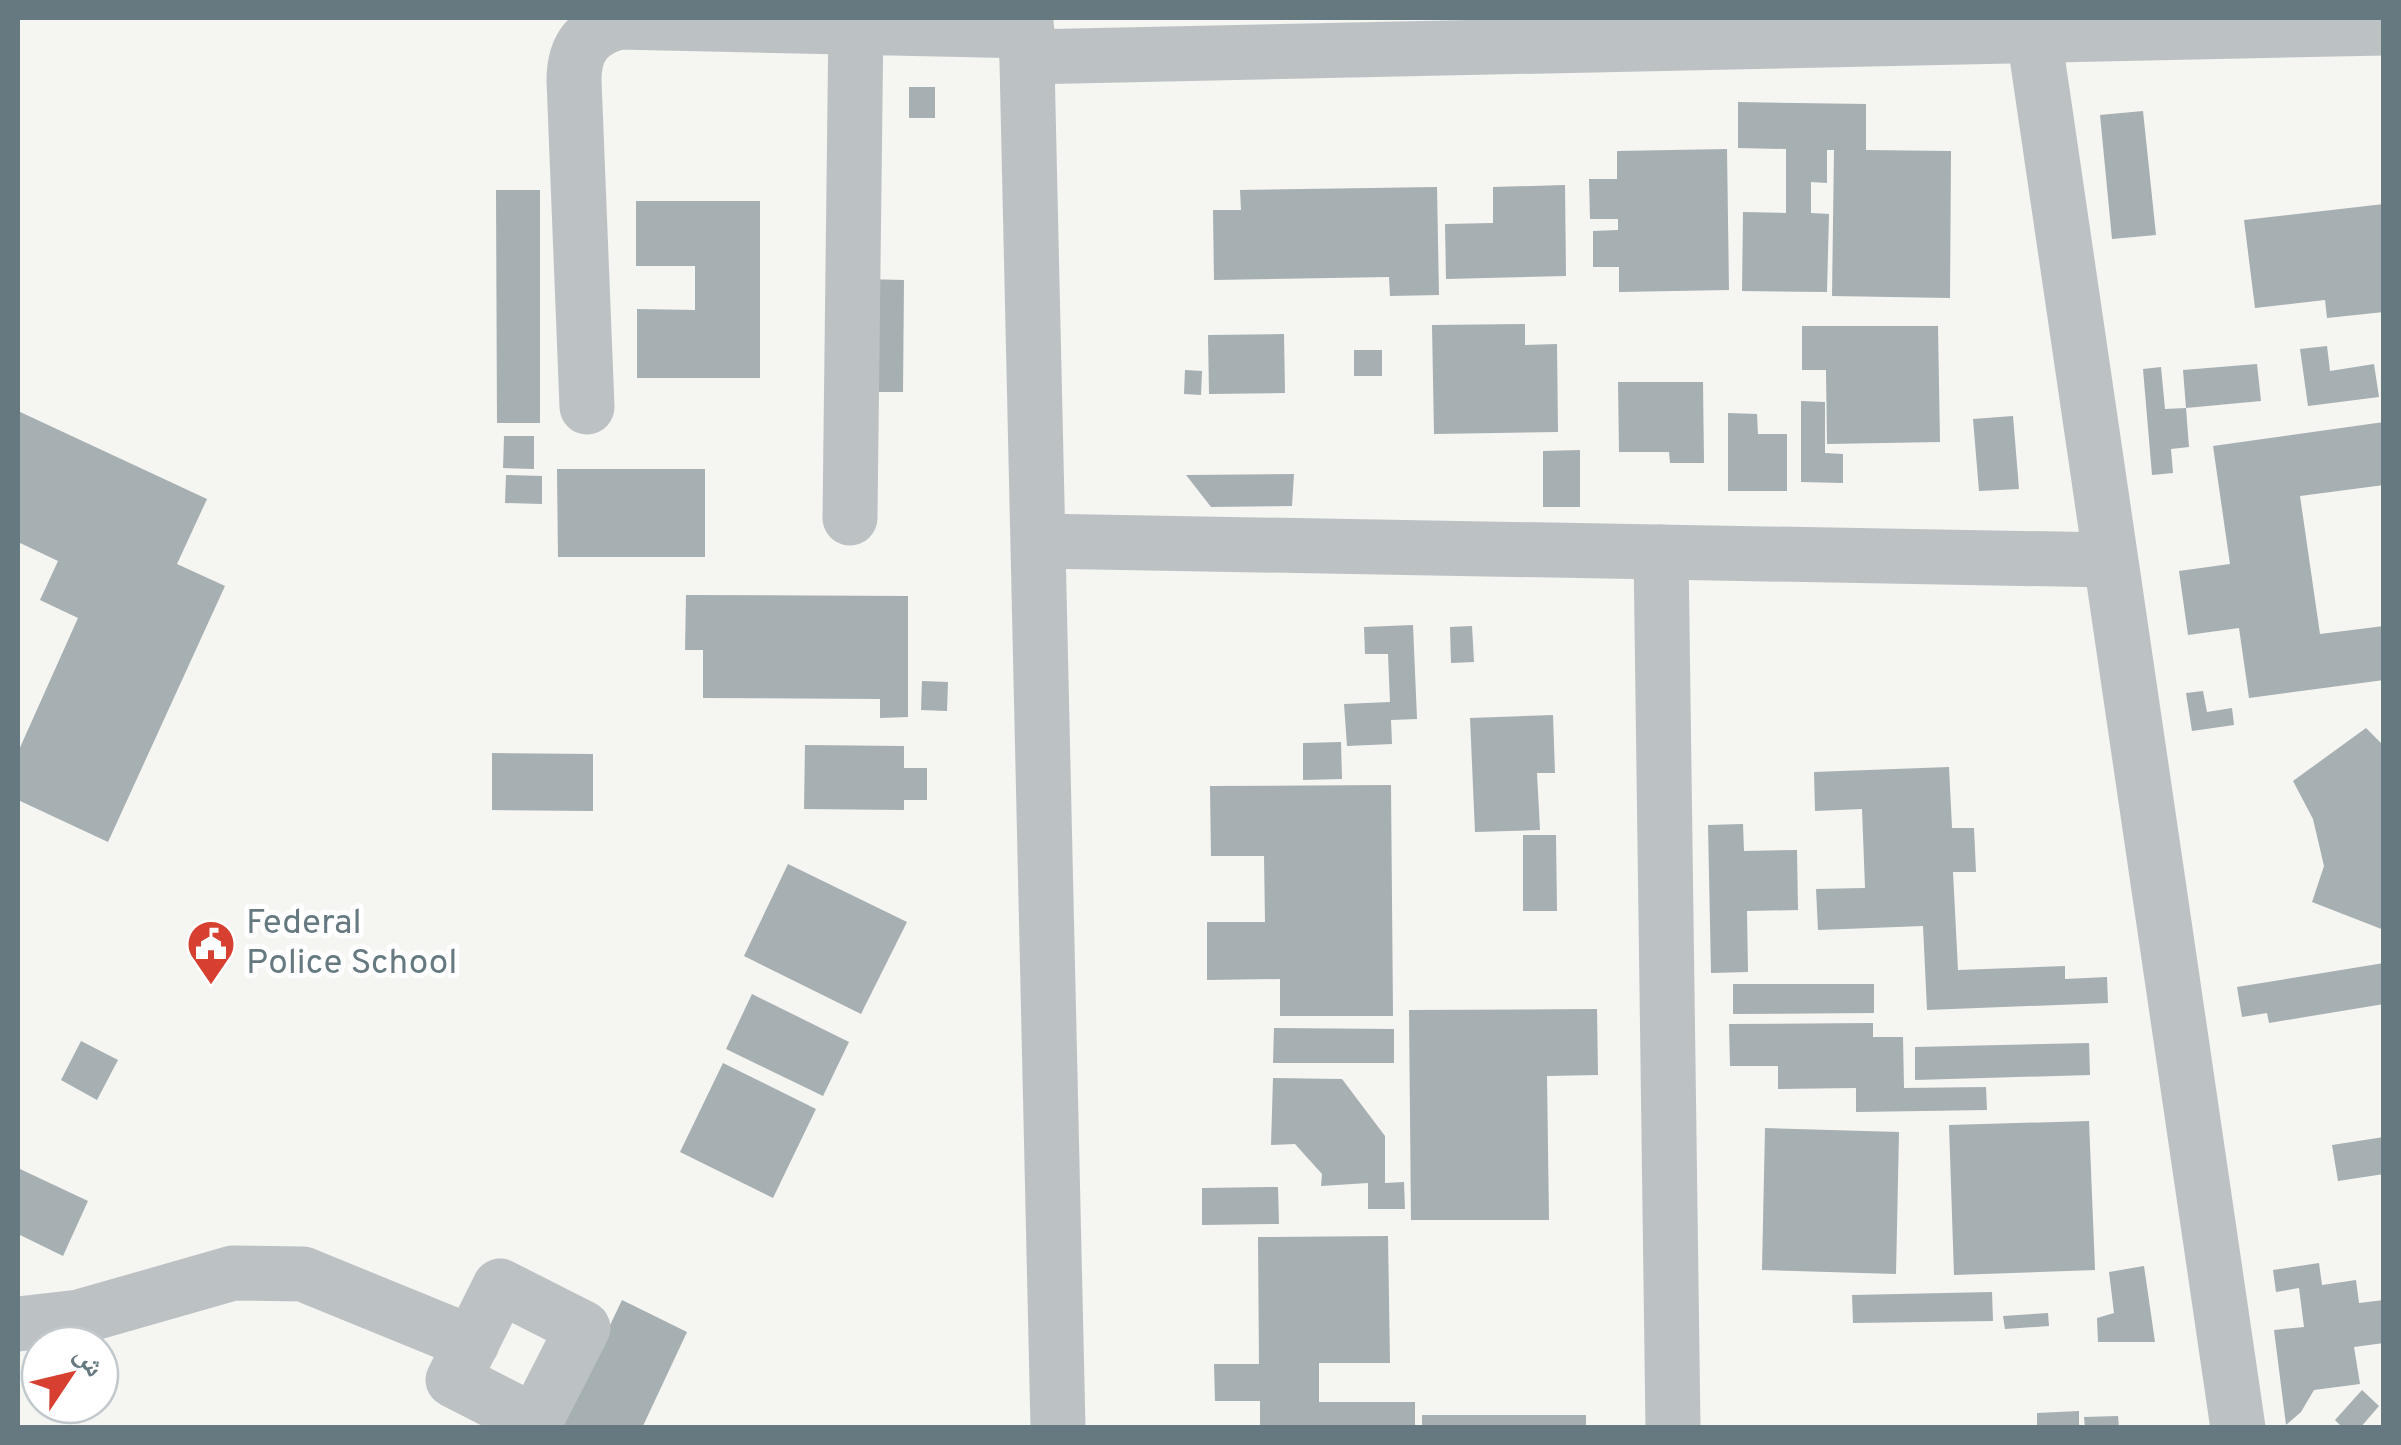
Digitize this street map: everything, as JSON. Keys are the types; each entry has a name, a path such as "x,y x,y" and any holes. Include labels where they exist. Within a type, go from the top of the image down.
{"street":[{"path":"587,407 574,80 580,48 590,35 620,22 856,22 1027,35 2034,36 2384,28"},
{"path":"850,518 856,22"},
{"path":"1027,35 1058,1428"},
{"path":"2034,36 2238,1428"},
{"path":"1038,541 2110,560"},
{"path":"1661,552 1673,1428"},
{"path":"18,1324 79,1317 233,1274 303,1274 472,1343"}],"building":[{"path":"909,87 935,87 935,118 909,118"},
{"path":"1738,102 1866,104 1866,150 1951,151 1950,298 1832,296 1834,150 1827,150 1827,183 1811,182 1811,213 1829,214 1827,292 1742,291 1743,212 1786,213 1786,149 1738,148"},
{"path":"2143,111 2156,235 2112,239 2100,115"},
{"path":"1727,149 1729,290 1619,292 1619,267 1593,267 1593,231 1618,230 1618,219 1590,219 1589,179 1617,179 1617,151"},
{"path":"1565,185 1566,276 1446,279 1445,224 1493,223 1493,187"},
{"path":"1437,187 1439,295 1390,296 1389,277 1214,280 1213,210 1241,210 1240,190"},
{"path":"496,190 540,190 540,423 497,423"},
{"path":"636,201 760,201 760,378 637,378 637,309 695,310 695,266 636,266"},
{"path":"2384,204 2384,312 2327,318 2325,300 2255,308 2244,220"},
{"path":"863,279 904,280 903,392 863,392"},
{"path":"1525,324 1525,345 1557,344 1558,432 1434,434 1432,325"},
{"path":"1802,326 1938,326 1940,442 1827,444 1826,370 1802,370"},
{"path":"1284,334 1285,393 1209,394 1208,335"},
{"path":"2327,346 2330,371 2374,364 2379,397 2308,406 2300,349"},
{"path":"1354,350 1382,350 1382,376 1354,376"},
{"path":"2257,364 2261,401 2186,408 2183,370"},
{"path":"2161,367 2165,409 2186,408 2189,447 2171,449 2173,473 2152,475 2143,369"},
{"path":"1185,370 1202,371 1201,395 1184,394"},
{"path":"1618,382 1703,382 1704,463 1670,463 1669,452 1619,452"},
{"path":"1801,401 1825,402 1825,453 1843,454 1843,483 1801,482"},
{"path":"18,411 207,499 177,564 225,586 108,842 18,800 18,752 78,618 40,600 58,561 18,542"},
{"path":"1728,413 1757,414 1758,434 1787,434 1787,491 1728,491"},
{"path":"2013,416 2019,489 1979,491 1973,419"},
{"path":"2384,422 2384,485 2300,496 2320,634 2384,626 2384,680 2249,698 2239,628 2188,635 2179,571 2230,564 2213,446"},
{"path":"504,436 534,436 534,469 503,468"},
{"path":"1580,450 1580,507 1543,507 1543,451"},
{"path":"557,469 705,469 705,557 558,557"},
{"path":"1294,474 1292,506 1211,507 1186,475"},
{"path":"506,475 542,476 542,504 505,503"},
{"path":"686,595 908,596 908,717 880,718 880,699 703,698 703,650 685,650"},
{"path":"1413,625 1417,719 1391,720 1392,744 1347,746 1344,704 1390,702 1388,654 1365,654 1364,627"},
{"path":"1472,626 1474,662 1451,663 1450,627"},
{"path":"922,681 948,682 947,711 921,710"},
{"path":"2203,691 2207,712 2232,708 2234,725 2192,731 2186,693"},
{"path":"1553,715 1555,773 1537,773 1540,830 1475,832 1470,718"},
{"path":"2366,728 2384,746 2384,930 2312,902 2324,866 2313,819 2293,781"},
{"path":"1341,742 1342,779 1303,780 1303,743"},
{"path":"805,745 904,746 904,768 927,768 927,800 904,800 904,810 804,809"},
{"path":"492,753 593,754 593,811 492,810"},
{"path":"1949,767 1952,828 1974,828 1976,872 1953,872 1958,970 2065,966 2065,979 2107,977 2108,1003 1927,1010 1923,926 1818,930 1816,889 1865,888 1862,809 1815,811 1814,772"},
{"path":"1391,785 1393,1016 1280,1016 1280,979 1207,980 1207,922 1265,922 1264,856 1211,856 1210,786"},
{"path":"1743,824 1744,851 1797,850 1798,910 1747,911 1748,972 1711,973 1708,825"},
{"path":"1523,835 1556,835 1557,911 1523,911"},
{"path":"788,864 907,922 861,1014 744,956"},
{"path":"2384,963 2384,1004 2269,1023 2267,1013 2242,1017 2237,987"},
{"path":"1733,984 1874,984 1874,1013 1733,1014"},
{"path":"752,994 849,1042 823,1096 726,1049"},
{"path":"1597,1009 1598,1075 1547,1076 1549,1220 1411,1220 1409,1010"},
{"path":"1873,1023 1873,1037 1903,1037 1904,1088 1986,1087 1987,1110 1856,1112 1856,1088 1778,1089 1778,1066 1730,1066 1729,1024"},
{"path":"1274,1028 1394,1029 1394,1063 1273,1063"},
{"path":"81,1041 118,1060 97,1100 61,1080"},
{"path":"2089,1043 2090,1075 1915,1080 1915,1047"},
{"path":"723,1063 816,1109 773,1198 680,1152"},
{"path":"1273,1078 1342,1079 1385,1136 1385,1183 1404,1182 1405,1209 1368,1209 1368,1183 1321,1186 1322,1174 1295,1144 1271,1145"},
{"path":"2089,1121 2095,1270 1954,1275 1949,1125"},
{"path":"1765,1128 1899,1132 1896,1274 1762,1270"},
{"path":"2384,1137 2384,1174 2338,1181 2332,1145"},
{"path":"20,1169 88,1201 63,1256 18,1234"},
{"path":"1278,1187 1279,1224 1202,1225 1202,1188"},
{"path":"1388,1236 1390,1363 1319,1363 1319,1402 1415,1402 1415,1428 1260,1428 1260,1401 1215,1401 1214,1364 1259,1364 1258,1237"},
{"path":"2319,1263 2322,1285 2356,1280 2359,1303 2384,1300 2384,1343 2354,1347 2360,1384 2314,1390 2301,1412 2286,1425 2274,1330 2304,1327 2299,1288 2276,1292 2273,1270"},
{"path":"2144,1266 2155,1342 2098,1342 2097,1318 2114,1313 2109,1272"},
{"path":"1992,1292 1993,1321 1853,1323 1852,1295"},
{"path":"622,1300 687,1332 642,1428 561,1428"},
{"path":"2048,1313 2049,1326 2005,1329 2003,1316"},
{"path":"2362,1390 2379,1406 2360,1428 2343,1428 2335,1420"},
{"path":"2079,1411 2079,1428 2037,1428 2037,1413"},
{"path":"1422,1415 1586,1415 1586,1428 1422,1428"},
{"path":"2118,1416 2119,1428 2085,1428 2084,1417"}],"place":[{"name":"Federal Police School","path":"211,986"}]}
